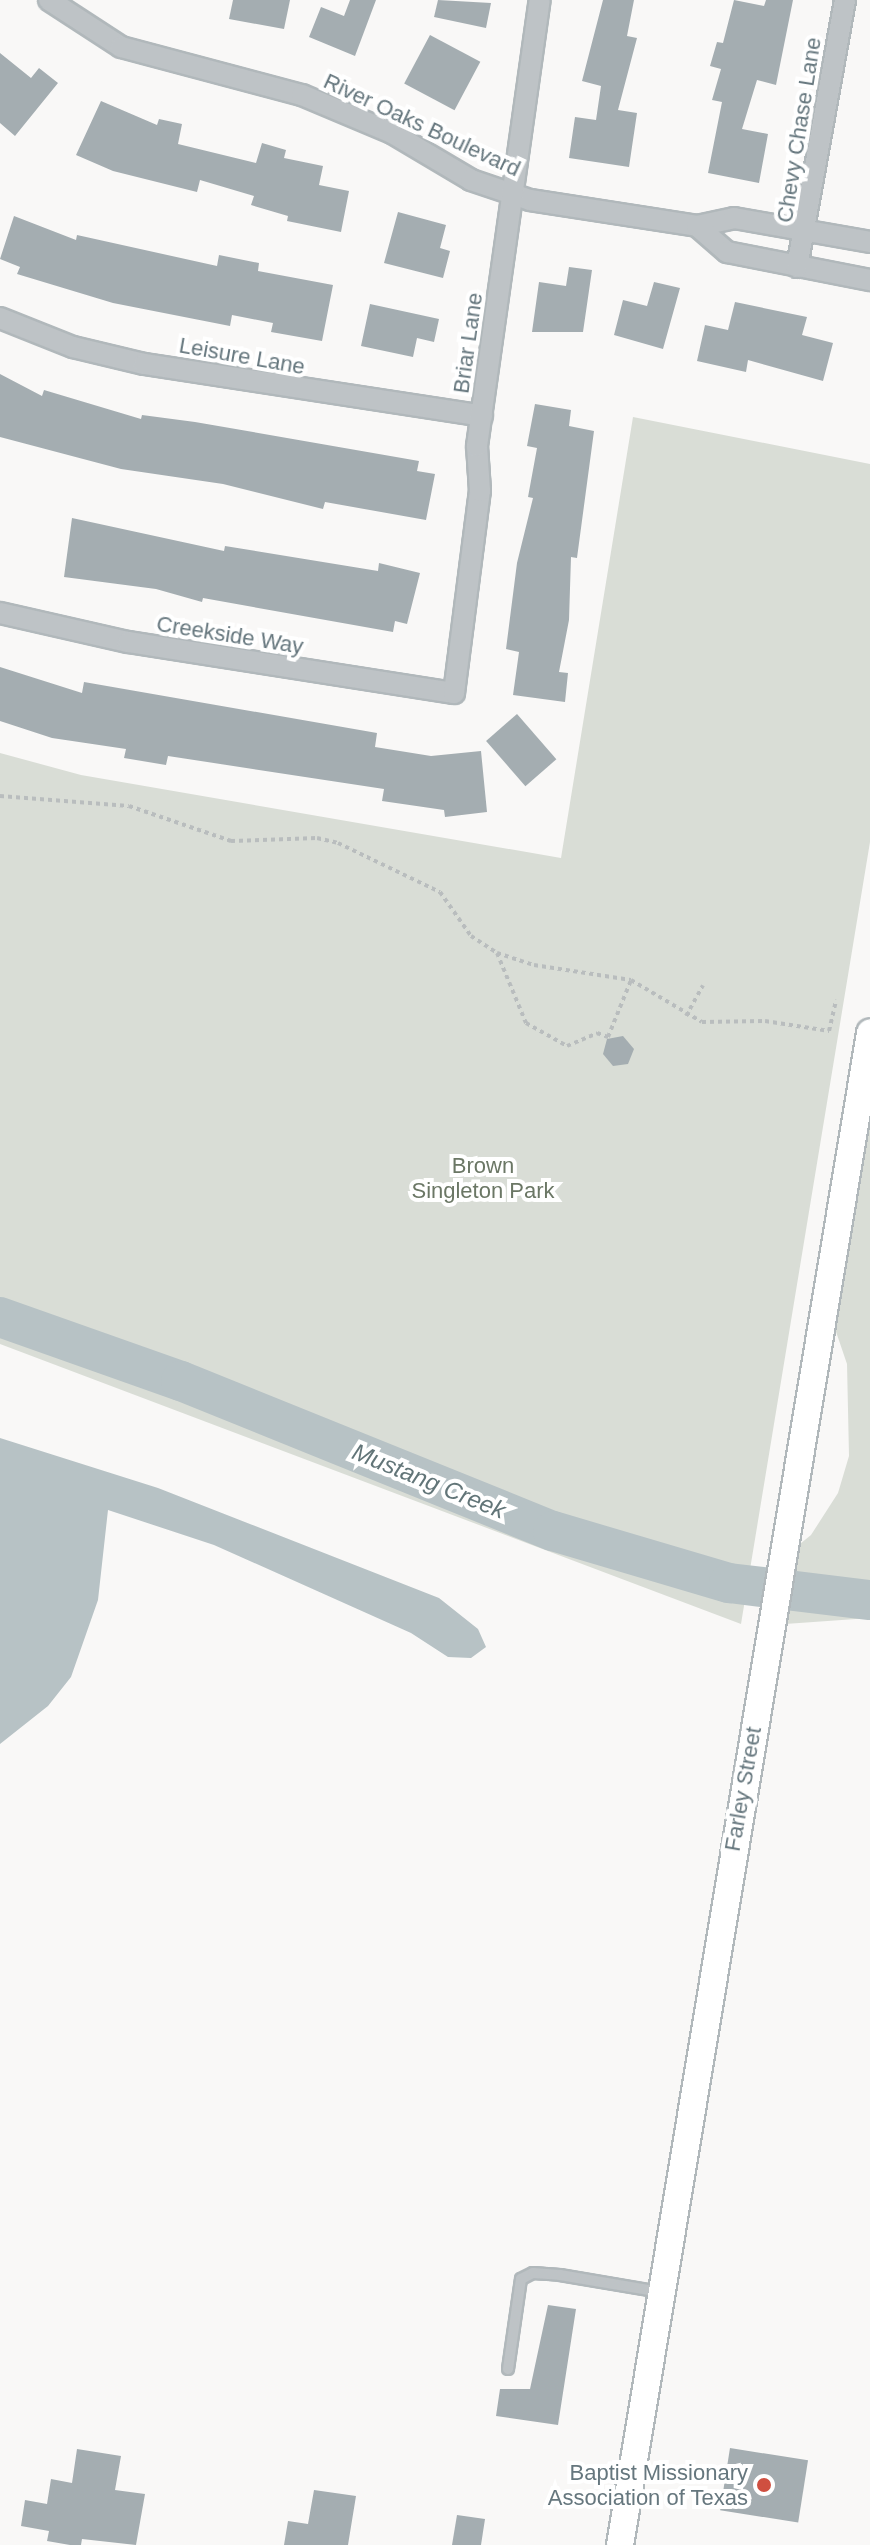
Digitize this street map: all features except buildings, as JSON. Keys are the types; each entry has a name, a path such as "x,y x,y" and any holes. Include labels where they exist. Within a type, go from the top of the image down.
{"street":[{"name":"River Oaks Boulevard","path":"49,0 121,47 302,95 392,133 471,180 513,195 697,226 734,218 870,242"},
{"name":"Briar Lane","path":"454,693 474,545 482,416 540,0"},
{"name":"Chevy Chase Lane","path":"797,267 807,230 845,0"},
{"path":"697,226 727,252 870,280"},
{"name":"Leisure Lane","path":"0,318 73,347 144,364 482,416"},
{"name":"Creekside Way","path":"0,613 128,642 454,693"},
{"name":"Farley Street","path":"620,2545 870,1033"}],"lane":[{"path":"508,2369 521,2279 533,2273 560,2275 660,2292"}],"path":[{"path":"0,796 129,806 231,841 317,838 338,843 440,892 471,936 497,953 534,965 631,980 686,1016 720,1025 765,1021 829,1031 836,1000"},
{"path":"497,953 526,1023 567,1046 597,1033 608,1037 631,980"},
{"path":"686,1016 703,985"}],"green space":[{"name":"Brown Singleton Park","path":"633,417 870,464 870,842 741,1624 0,1344 0,753 81,775 561,858"},
{"path":"870,1067 870,1618 785,1624 795,1585 795,1548 811,1535 838,1493 849,1456 847,1364 831,1317"}],"shaded area":[{"path":"0,1438 158,1488 439,1598 478,1629 486,1647 471,1658 448,1657 411,1633 214,1545 108,1510 98,1600 71,1677 48,1706 0,1744"}],"waterway":[{"name":"Mustang Creek","path":"0,1317 181,1381 553,1531 729,1583 870,1600"}],"place":[{"name":"Baptist Missionary Association of Texas","path":"764,2485"}]}
